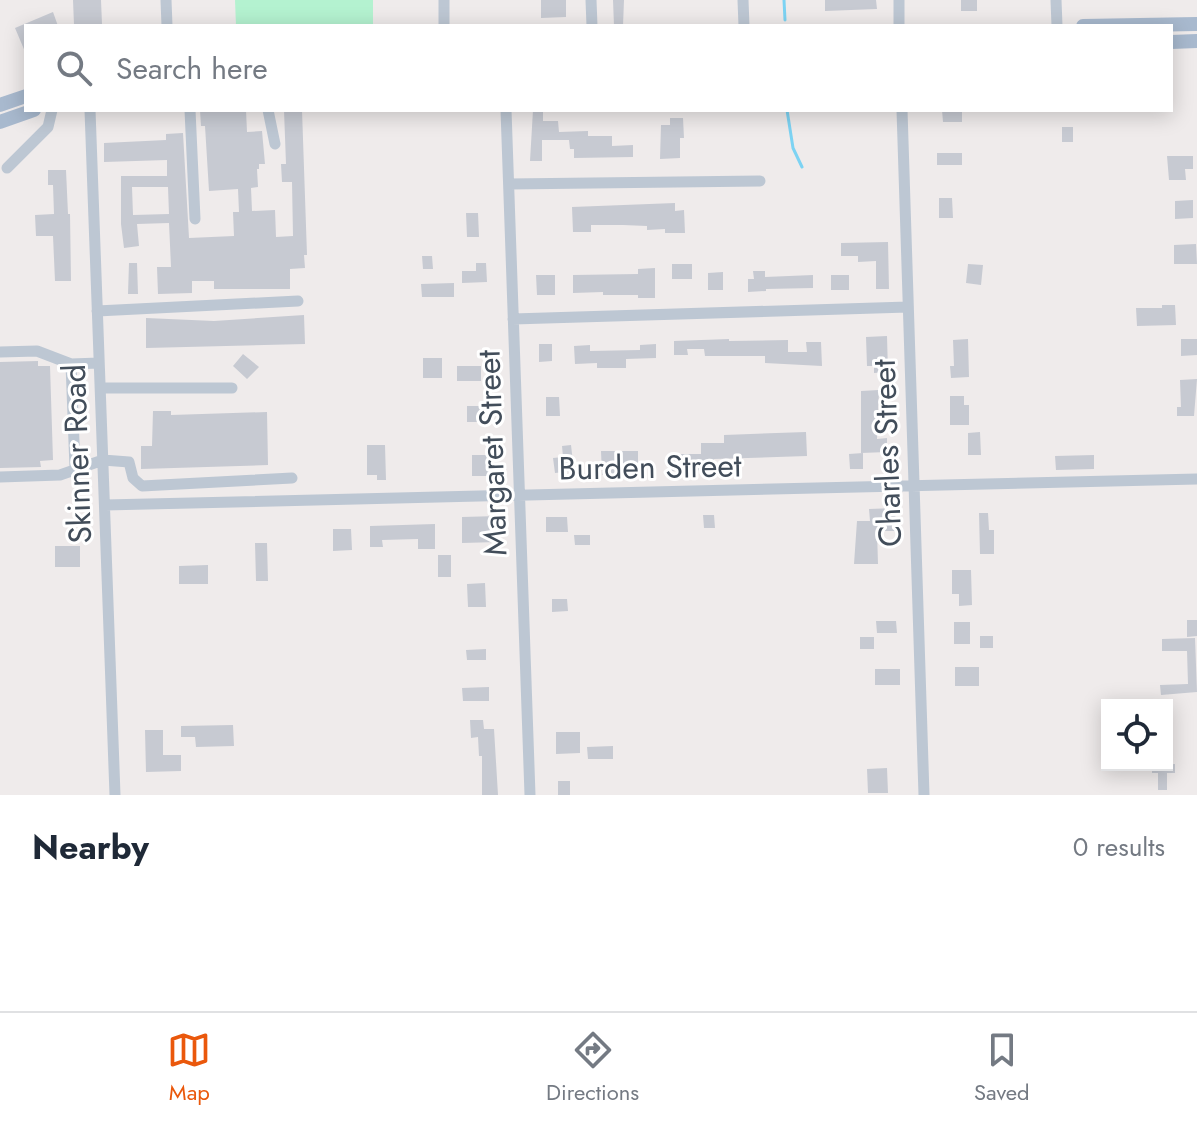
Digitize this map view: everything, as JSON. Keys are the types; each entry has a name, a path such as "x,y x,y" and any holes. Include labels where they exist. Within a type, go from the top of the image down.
{"main road":[{"path":"1173,24 1197,24"},
{"path":"1173,42 1197,41"},
{"path":"0,105 24,97"},
{"path":"0,122 28,112"}],"street":[{"path":"166,0 167,24"},
{"path":"444,0 444,24"},
{"path":"591,0 592,24"},
{"path":"743,0 744,24"},
{"path":"899,0 899,24"},
{"path":"1056,0 1057,24"},
{"path":"7,168 48,127 52,112"},
{"name":"Skinner Road","path":"90,112 115,795"},
{"path":"190,112 195,219"},
{"path":"268,112 275,144"},
{"name":"Margaret Street","path":"506,112 530,795"},
{"name":"Charles Street","path":"902,112 924,795"},
{"path":"509,184 760,181"},
{"path":"97,311 298,301"},
{"path":"513,319 908,307"},
{"path":"0,352 37,351 71,364 99,363"},
{"path":"71,364 75,468"},
{"path":"101,388 232,388"},
{"path":"0,477 49,476 103,460 129,462 133,478 142,486 292,478"},
{"name":"Burden Street","path":"105,505 1197,479"},
{"path":"217,482 217,503"}],"green space":[{"path":"235,0 373,0 373,24 236,24"}],"building":[{"path":"73,0 101,0 102,24 74,24"},
{"path":"541,0 566,0 566,17 541,18"},
{"path":"613,0 624,0 623,24 614,24"},
{"path":"825,0 876,0 877,9 825,11"},
{"path":"961,0 977,0 977,11 961,11"},
{"path":"53,12 57,24 24,24"},
{"path":"24,24 24,49 15,28"},
{"path":"200,112 246,112 247,132 262,131 265,164 259,164 257,169 258,187 251,188 252,211 275,210 276,237 293,236 292,182 282,182 281,164 286,164 284,112 302,112 307,255 304,255 305,268 290,269 290,289 214,289 214,281 192,281 192,293 158,294 157,267 171,267 169,223 137,224 139,246 124,248 121,176 167,176 167,160 104,162 104,143 166,140 166,134 183,133 189,238 234,236 233,212 239,212 238,189 209,191 205,126 201,126","holes":["132,187 168,187 169,214 133,215"]},
{"path":"533,112 543,112 543,121 558,121 559,132 588,131 588,136 612,136 612,146 633,145 633,157 574,158 574,149 570,149 569,140 542,140 542,161 530,161"},
{"path":"942,112 962,112 962,122 943,122"},
{"path":"670,118 683,118 684,138 680,138 680,158 660,159 661,125 670,125"},
{"path":"1062,127 1073,127 1073,142 1062,142"},
{"path":"937,153 962,153 962,165 937,165"},
{"path":"1167,156 1193,156 1193,169 1185,169 1186,180 1169,180"},
{"path":"48,170 66,170 71,281 55,281 53,236 36,236 35,215 54,214 53,185 48,185"},
{"path":"939,198 952,198 953,218 939,218"},
{"path":"1193,200 1193,218 1175,219 1175,201"},
{"path":"675,203 675,211 684,210 685,233 665,233 665,229 647,230 647,226 623,225 591,225 591,232 573,232 572,207"},
{"path":"466,213 478,213 479,237 467,237"},
{"path":"888,242 889,289 876,289 876,261 858,262 858,256 841,256 841,243"},
{"path":"1196,244 1197,264 1174,264 1174,245"},
{"path":"422,256 432,256 433,269 423,269"},
{"path":"129,263 137,263 138,294 128,294"},
{"path":"476,263 486,263 487,282 462,283 462,271 476,271"},
{"path":"672,264 692,264 692,279 672,279"},
{"path":"968,264 983,265 981,285 966,283"},
{"path":"655,268 655,298 603,295 603,292 573,293 573,275 638,274 638,269"},
{"path":"753,271 765,271 765,277 813,275 813,288 748,292 748,279 754,279"},
{"path":"723,272 723,290 708,290 708,273"},
{"path":"536,275 555,275 555,295 537,295"},
{"path":"831,275 849,275 849,290 831,290"},
{"path":"454,283 454,297 422,297 421,284"},
{"path":"1162,305 1175,305 1176,325 1137,326 1136,308 1162,308"},
{"path":"304,315 305,344 146,348 146,318 214,321"},
{"path":"887,336 888,372 874,373 874,366 867,366 866,337"},
{"path":"968,339 969,377 951,378 953,340"},
{"path":"1181,339 1197,339 1197,355 1181,356"},
{"path":"788,340 788,352 807,352 806,342 821,342 822,366 765,363 765,356 705,356 704,349 687,349 688,355 674,355 674,341"},
{"path":"539,344 552,344 552,361 539,362"},
{"path":"656,344 656,358 626,359 626,368 597,368 597,363 575,364 574,346 590,345 590,351 640,350 640,345"},
{"path":"243,354 259,367 247,379 233,366"},
{"path":"423,358 442,358 442,378 423,378"},
{"path":"38,361 38,366 50,366 53,460 40,461 41,467 0,468 0,362"},
{"path":"457,366 481,366 481,381 457,381"},
{"path":"1197,379 1194,416 1177,416 1177,407 1181,407 1180,380"},
{"path":"879,390 877,439 887,438 887,452 861,453 861,391"},
{"path":"950,396 964,396 964,405 969,405 969,425 950,425"},
{"path":"546,397 559,397 560,416 546,416"},
{"path":"467,406 481,406 481,422 467,422"},
{"path":"153,411 171,411 171,415 267,412 268,465 141,469 141,446 152,446"},
{"path":"806,432 807,456 714,459 714,470 670,471 670,454 701,454 701,443 724,443 724,435"},
{"path":"980,432 981,455 968,455 968,433"},
{"path":"367,445 385,445 386,480 377,480 377,475 367,475"},
{"path":"571,445 574,471 555,473 553,458 563,457 562,446"},
{"path":"601,451 638,451 638,467 615,467 615,474 602,475"},
{"path":"863,453 863,469 850,469 849,454"},
{"path":"472,455 491,455 491,476 472,476"},
{"path":"1094,455 1094,469 1056,470 1055,456"},
{"path":"895,508 896,531 877,531 878,564 854,564 857,521 870,521 869,509"},
{"path":"979,513 988,513 989,530 994,530 994,554 980,554"},
{"path":"703,515 714,515 715,528 704,528"},
{"path":"498,516 498,542 462,543 462,517"},
{"path":"546,517 567,517 568,532 546,532"},
{"path":"435,524 435,549 418,549 418,539 382,540 383,547 370,547 370,526"},
{"path":"333,529 351,529 352,550 333,551"},
{"path":"574,535 590,535 590,545 575,545"},
{"path":"255,543 267,543 268,581 256,581"},
{"path":"55,546 80,546 80,567 55,567"},
{"path":"438,555 451,555 451,577 438,577"},
{"path":"208,565 208,584 179,584 179,566"},
{"path":"952,570 971,570 972,605 959,606 959,594 952,594"},
{"path":"485,583 486,607 468,607 467,584"},
{"path":"552,599 567,599 568,611 552,612"},
{"path":"1187,620 1197,620 1197,636 1187,637"},
{"path":"876,621 896,621 897,633 877,633"},
{"path":"954,622 970,622 970,644 954,644"},
{"path":"980,636 993,636 993,648 980,648"},
{"path":"860,637 874,637 874,649 860,649"},
{"path":"1195,638 1197,692 1161,695 1160,685 1188,684 1187,651 1162,651 1162,639"},
{"path":"486,649 486,660 467,660 466,650"},
{"path":"955,667 979,667 979,686 955,686"},
{"path":"875,669 900,669 900,685 875,685"},
{"path":"489,687 489,701 463,701 462,688"},
{"path":"470,720 483,720 484,729 494,729 498,795 482,795 482,756 479,756 478,737 471,738"},
{"path":"233,725 234,746 196,747 195,737 181,737 181,726"},
{"path":"145,730 163,730 163,755 181,755 181,771 146,772"},
{"path":"556,732 580,732 580,753 556,754"},
{"path":"613,746 613,759 588,759 587,747"},
{"path":"1173,764 1175,773 1167,773 1167,790 1158,790 1158,773 1152,771 1173,771"},
{"path":"887,768 888,793 868,793 867,769"},
{"path":"558,781 570,781 570,795 558,795"}],"waterway":[{"path":"784,0 785,20"},
{"path":"787,112 793,148 802,167"}]}
